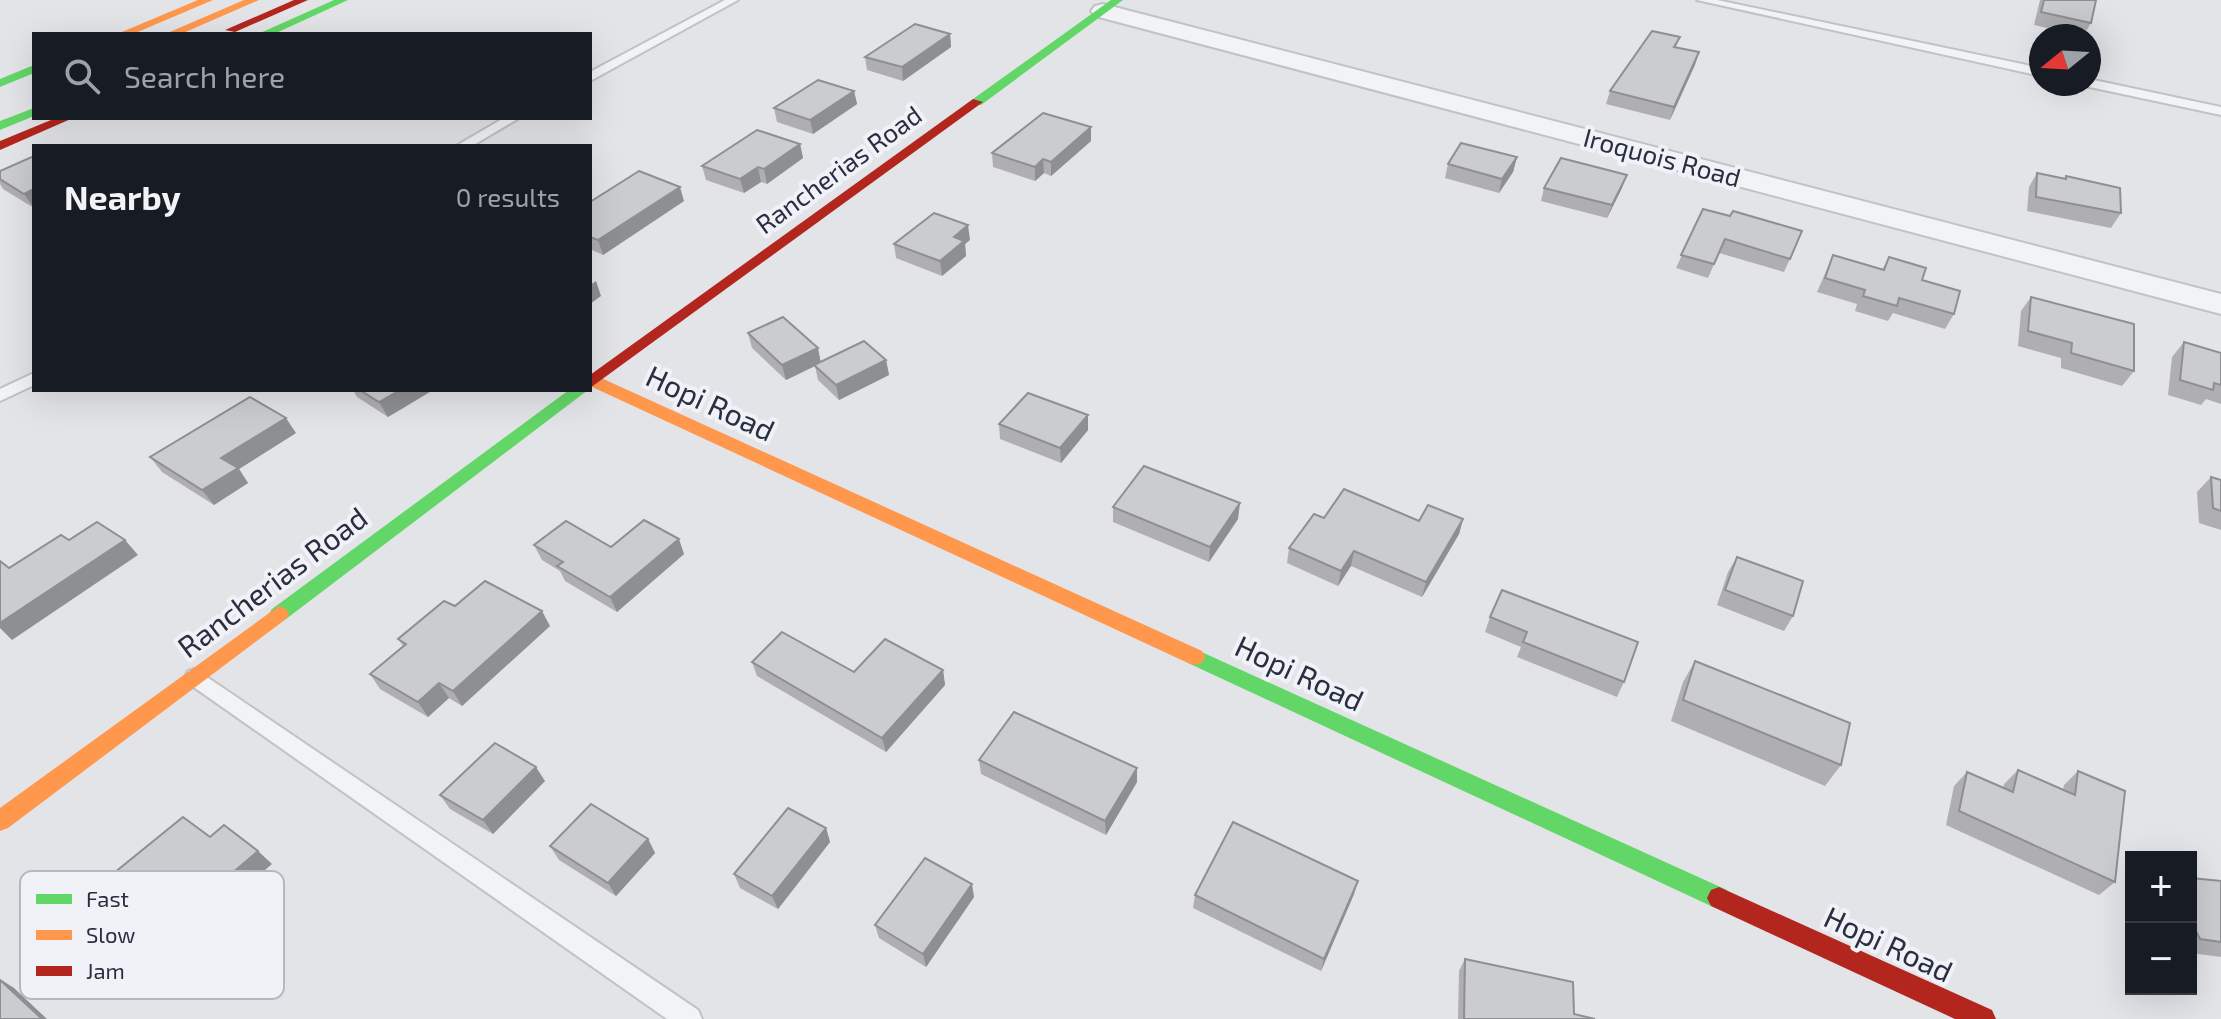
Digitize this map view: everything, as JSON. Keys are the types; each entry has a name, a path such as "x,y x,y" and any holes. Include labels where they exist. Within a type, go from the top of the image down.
{"street":[{"path":"128,32 208,0"},
{"path":"176,32 254,0"},
{"path":"226,32 303,0"},
{"path":"269,32 343,0"},
{"name":"Iroquois Road","path":"1111,6 2221,304"},
{"name":"Rancherias Road","path":"592,382 1111,6"},
{"path":"0,83 32,70"},
{"path":"0,103 32,90"},
{"path":"0,126 32,113"},
{"path":"0,146 62,120"},
{"name":"Hopi Road","path":"592,387 1983,1019"},
{"name":"Rancherias Road","path":"0,821 579,392"}],"lane":[{"path":"592,76 733,0"},
{"path":"1702,0 2029,69"},
{"path":"2101,86 2221,111"},
{"path":"466,144 509,120"},
{"path":"0,396 32,379"},
{"path":"195,677 689,1019"}],"building":[{"path":"2044,0 2096,0 2091,23 2041,12"},
{"path":"915,24 950,34 902,67 865,57"},
{"path":"1652,31 1680,37 1674,47 1699,52 1674,107 1610,91"},
{"path":"818,80 854,91 810,120 774,108"},
{"path":"1043,113 1091,127 1051,162 1043,159 1035,167 992,153"},
{"path":"757,130 800,144 764,169 758,167 740,179 702,166"},
{"path":"1461,143 1517,157 1502,179 1448,164"},
{"path":"32,157 32,190 24,194 0,179 0,171"},
{"path":"1561,158 1627,175 1612,205 1544,188"},
{"path":"639,171 680,187 598,240 592,238 592,201"},
{"path":"2037,173 2120,188 2121,213 2036,197"},
{"path":"1703,209 1730,216 1733,211 1802,231 1790,259 1725,239 1714,264 1681,255"},
{"path":"934,213 968,225 954,237 964,241 940,261 894,244"},
{"path":"1833,255 1884,270 1889,257 1926,268 1922,280 1960,291 1954,314 1899,298 1897,306 1863,296 1865,290 1825,278"},
{"path":"2031,297 2134,324 2134,371 2071,353 2072,343 2028,331"},
{"path":"783,317 818,348 782,365 748,333"},
{"path":"864,341 886,360 836,385 814,365"},
{"path":"2184,342 2221,353 2221,385 2214,383 2213,390 2180,380"},
{"path":"363,392 396,392 379,402"},
{"path":"1028,393 1088,415 1060,448 999,424"},
{"path":"250,397 286,418 221,458 238,468 202,490 150,457"},
{"path":"1144,466 1240,503 1210,547 1113,507"},
{"path":"2211,477 2221,480 2221,511 2213,508"},
{"path":"1344,489 1419,521 1428,505 1463,519 1426,582 1354,551 1341,571 1289,548 1314,514 1324,518"},
{"path":"644,520 679,539 610,597 557,566 563,562 534,545 566,521 611,547"},
{"path":"97,522 125,540 0,623 0,561 9,568 61,535 69,540"},
{"path":"1737,557 1803,581 1793,616 1725,590"},
{"path":"485,581 542,611 453,691 439,683 418,702 370,674 406,644 398,639 444,601 455,606"},
{"path":"1502,590 1638,642 1624,682 1523,642 1527,632 1490,617"},
{"path":"782,632 854,672 885,639 943,670 882,738 752,662"},
{"path":"1695,661 1850,723 1841,765 1683,700"},
{"path":"1014,712 1137,768 1105,821 979,760"},
{"path":"495,743 536,767 483,820 440,795"},
{"path":"2018,770 2075,795 2078,771 2125,791 2115,882 1959,811 1967,772 2013,792"},
{"path":"591,804 648,839 608,883 550,846"},
{"path":"788,808 826,828 772,896 734,874"},
{"path":"183,817 210,837 224,825 258,851 235,871 116,871"},
{"path":"1233,822 1358,881 1324,959 1195,895"},
{"path":"925,858 972,884 923,954 875,925"},
{"path":"2197,879 2221,881 2221,942 2200,939 2197,933"},
{"path":"1465,959 1573,982 1574,1014 1595,1019 1464,1019"},
{"path":"0,980 42,1019 0,1019"}],"traffic: fast":[{"path":"269,32 343,0"},
{"path":"977,102 1118,0"},
{"path":"0,83 32,70"},
{"path":"0,126 32,113"},
{"path":"279,614 577,392"},
{"path":"1195,657 1719,898"}],"traffic: slow":[{"path":"128,32 208,0"},
{"path":"176,32 254,0"},
{"path":"593,381 1195,657"},
{"path":"0,821 279,614"}],"traffic: jam":[{"path":"231,30 303,0"},
{"path":"592,382 977,102"},
{"path":"0,146 62,120"},
{"path":"1719,898 1983,1019"}]}
